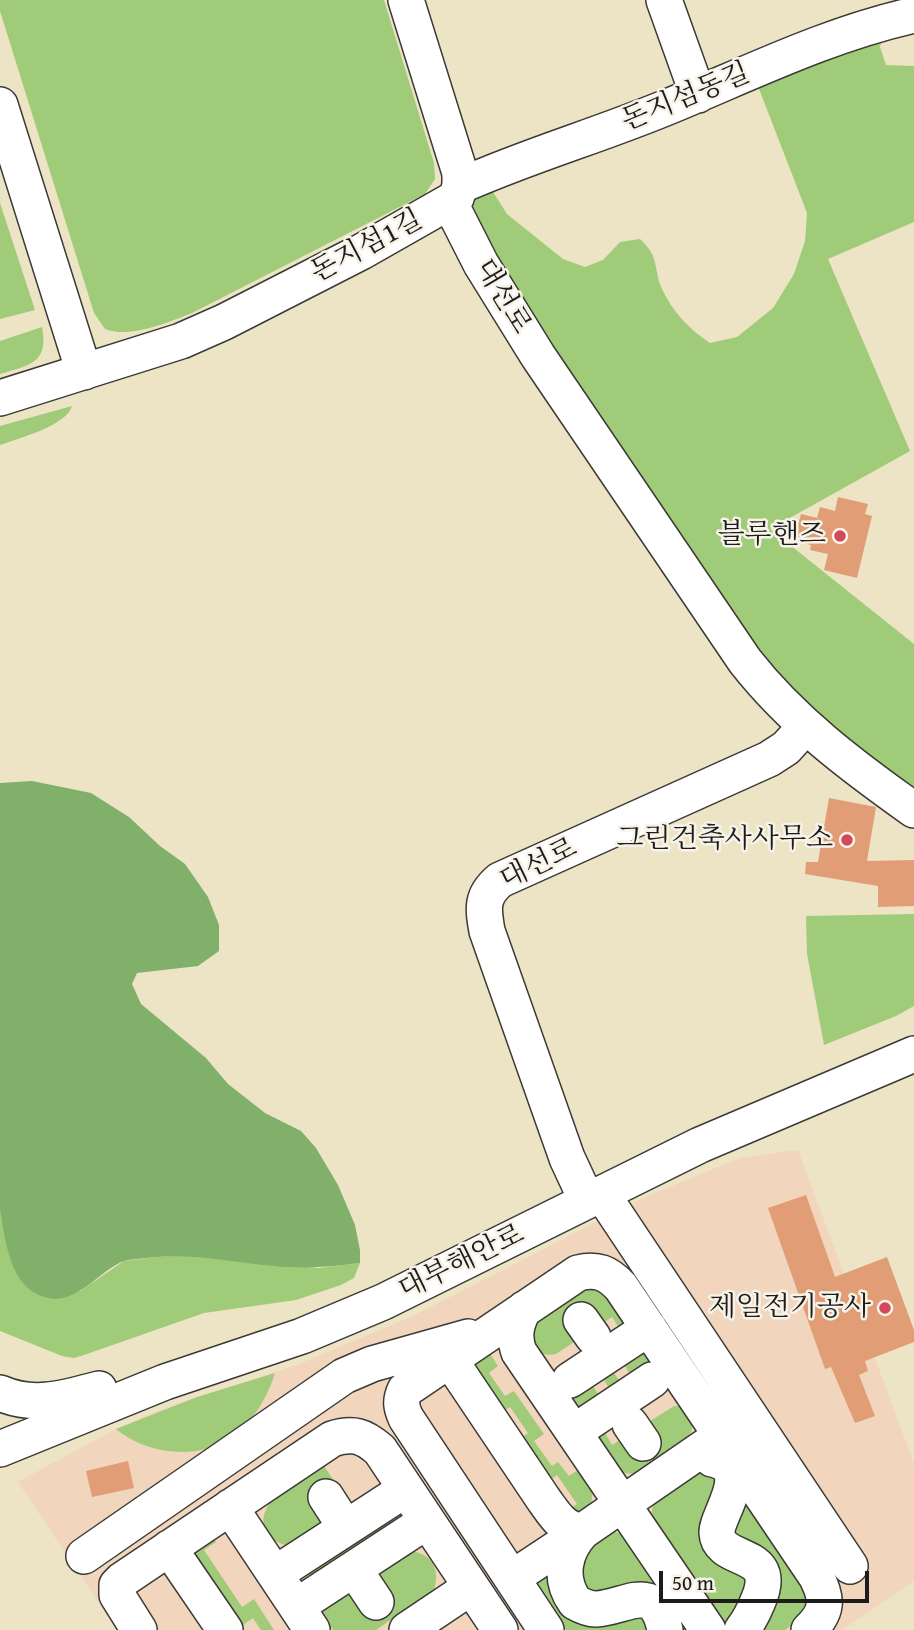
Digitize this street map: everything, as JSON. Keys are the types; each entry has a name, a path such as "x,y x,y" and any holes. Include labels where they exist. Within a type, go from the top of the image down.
{"street":[{"path":"406,0 460,173 455,195"},
{"path":"664,0 698,95"},
{"name":"돈지섬동길","path":"455,195 544,152 698,95 879,23 914,15"},
{"path":"0,104 84,372"},
{"name":"돈지섬1길","path":"0,398 181,341 224,322 455,195"},
{"name":"대선로","path":"455,195 475,254 498,293 745,661 782,705 914,810"},
{"name":"대선로","path":"806,726 786,748 769,759 500,880 490,889 485,899 484,913 487,931 567,1158 594,1197 627,1231 850,1566"},
{"path":"700,1145 722,1121 876,1056 914,1037"},
{"name":"대부해안로","path":"0,1449 164,1382 302,1336 383,1302 700,1145 914,1054"},
{"path":"751,1122 772,1123 792,1119 914,1073"},
{"path":"587,1271 596,1253 627,1231"},
{"path":"406,1418 401,1399 405,1390 578,1273 605,1272 613,1278 649,1328 822,1587 825,1608 821,1619 809,1630"},
{"path":"524,1309 517,1327 516,1343 708,1630"},
{"path":"574,1432 649,1328"},
{"path":"84,1556 335,1382 360,1369 452,1340 489,1333"},
{"path":"0,1393 23,1401 57,1400 112,1386 228,1346 302,1336"},
{"path":"450,1360 560,1521 572,1530 583,1531"},
{"path":"360,1369 380,1381 546,1630"},
{"path":"536,1376 687,1385"},
{"path":"302,1406 332,1439"},
{"path":"139,1630 117,1595 117,1585 332,1439 357,1434 380,1450 500,1630"},
{"path":"512,1578 721,1436"},
{"path":"687,1460 717,1460 728,1469 732,1478 730,1497 716,1529 717,1537 728,1549 755,1564 763,1575 762,1592 742,1630"},
{"path":"275,1574 406,1489"},
{"path":"326,1497 346,1528"},
{"path":"230,1507 304,1618 354,1569 427,1521"},
{"path":"583,1531 569,1550 565,1564 565,1584 575,1602 593,1609 635,1599 644,1601 660,1611 665,1630"},
{"path":"169,1548 225,1630"},
{"path":"354,1569 376,1602"},
{"path":"407,1630 471,1587"}],"shaded area":[{"path":"798,1150 914,1464 914,1581 842,1630 117,1630 18,1482 116,1429 159,1410 299,1364 413,1316 645,1197 740,1158"}],"green space":[{"path":"0,0 384,0 434,163 435,179 425,194 192,313 137,331 115,332 105,329 94,313 0,11"},
{"path":"883,33 880,47 886,65 914,66 914,222 828,259 910,451 770,529 914,644 914,796 798,708 662,524 469,214 471,202 488,184 507,214 563,259 585,267 603,260 620,242 640,239 651,251 666,297 689,326 710,343 737,337 773,308 794,274 805,241 807,213 756,81"},
{"path":"0,203 35,310 0,319"},
{"path":"42,327 43,348 35,361 0,374 0,341"},
{"path":"72,406 61,420 52,425 0,445 0,426"},
{"path":"32,781 91,793 129,817 160,846 185,864 208,897 219,925 219,951 198,966 137,973 132,984 141,1004 206,1058 228,1084 265,1113 301,1131 316,1148 338,1185 355,1225 360,1263 296,1267 194,1257 132,1259 114,1266 77,1293 56,1299 32,1291 16,1273 7,1248 0,1211 0,783"},
{"path":"914,914 914,1006 824,1045 807,954 806,916"},
{"path":"0,1211 11,1259 80,1291 124,1261 156,1257 184,1255 319,1268 360,1263 354,1278 296,1300 204,1313 74,1358 62,1356 0,1331"},
{"path":"583,1287 602,1288 627,1325 590,1381 598,1394 609,1388 598,1371 646,1349 668,1384 663,1394 604,1431 612,1445 674,1406 686,1410 692,1422 692,1430 685,1442 637,1474 621,1473 595,1435 625,1389 577,1411 557,1382 619,1328 612,1317 556,1354 542,1353 537,1350 532,1340 535,1320","holes":["625,1366 632,1378 625,1389 614,1373"]},
{"path":"487,1349 498,1366 489,1373 505,1396 514,1391 544,1434 534,1441 552,1466 558,1462 569,1476 581,1468 593,1489 591,1506 577,1517 568,1510 577,1504 557,1475 549,1481 520,1439 528,1433 510,1407 502,1412 467,1362"},
{"path":"275,1373 253,1416 233,1436 220,1444 190,1452 174,1452 143,1445 116,1429 197,1397"},
{"path":"324,1466 334,1481 310,1496 328,1523 292,1547 276,1541 266,1531 264,1524 266,1509 271,1501"},
{"path":"702,1467 713,1467 717,1499 750,1567 738,1621 724,1629 651,1516 654,1500"},
{"path":"744,1506 751,1507 806,1586 809,1604 801,1618 785,1630 754,1630 776,1581 738,1543 725,1520"},
{"path":"393,1513 393,1522 387,1534 307,1586 312,1569"},
{"path":"612,1531 626,1535 691,1630 674,1630 674,1623 593,1602 572,1570 581,1550"},
{"path":"212,1537 216,1542 204,1550 242,1607 254,1599 274,1630 261,1630 253,1618 243,1625 196,1557 195,1552"},
{"path":"408,1551 423,1555 432,1563 436,1575 434,1590 376,1630 333,1630 319,1610 371,1573"},
{"path":"554,1567 555,1585 632,1607 657,1630 566,1630 532,1580"}],"building":[{"path":"838,497 868,504 865,514 872,516 857,578 824,570 828,554 810,550 811,545 794,541 801,514 817,518 820,507 835,511"},
{"path":"829,798 876,807 867,861 914,860 914,906 878,907 878,886 805,874 806,862 818,862"},
{"path":"806,1195 835,1277 887,1257 914,1330 914,1342 865,1361 868,1371 859,1375 875,1416 855,1423 831,1367 825,1369 768,1208"},
{"path":"128,1461 134,1488 92,1497 86,1471"}],"place":[{"name":"블루핸즈","path":"840,536"},
{"name":"그린건축사사무소","path":"847,840"},
{"name":"제일전기공사","path":"885,1308"}]}
